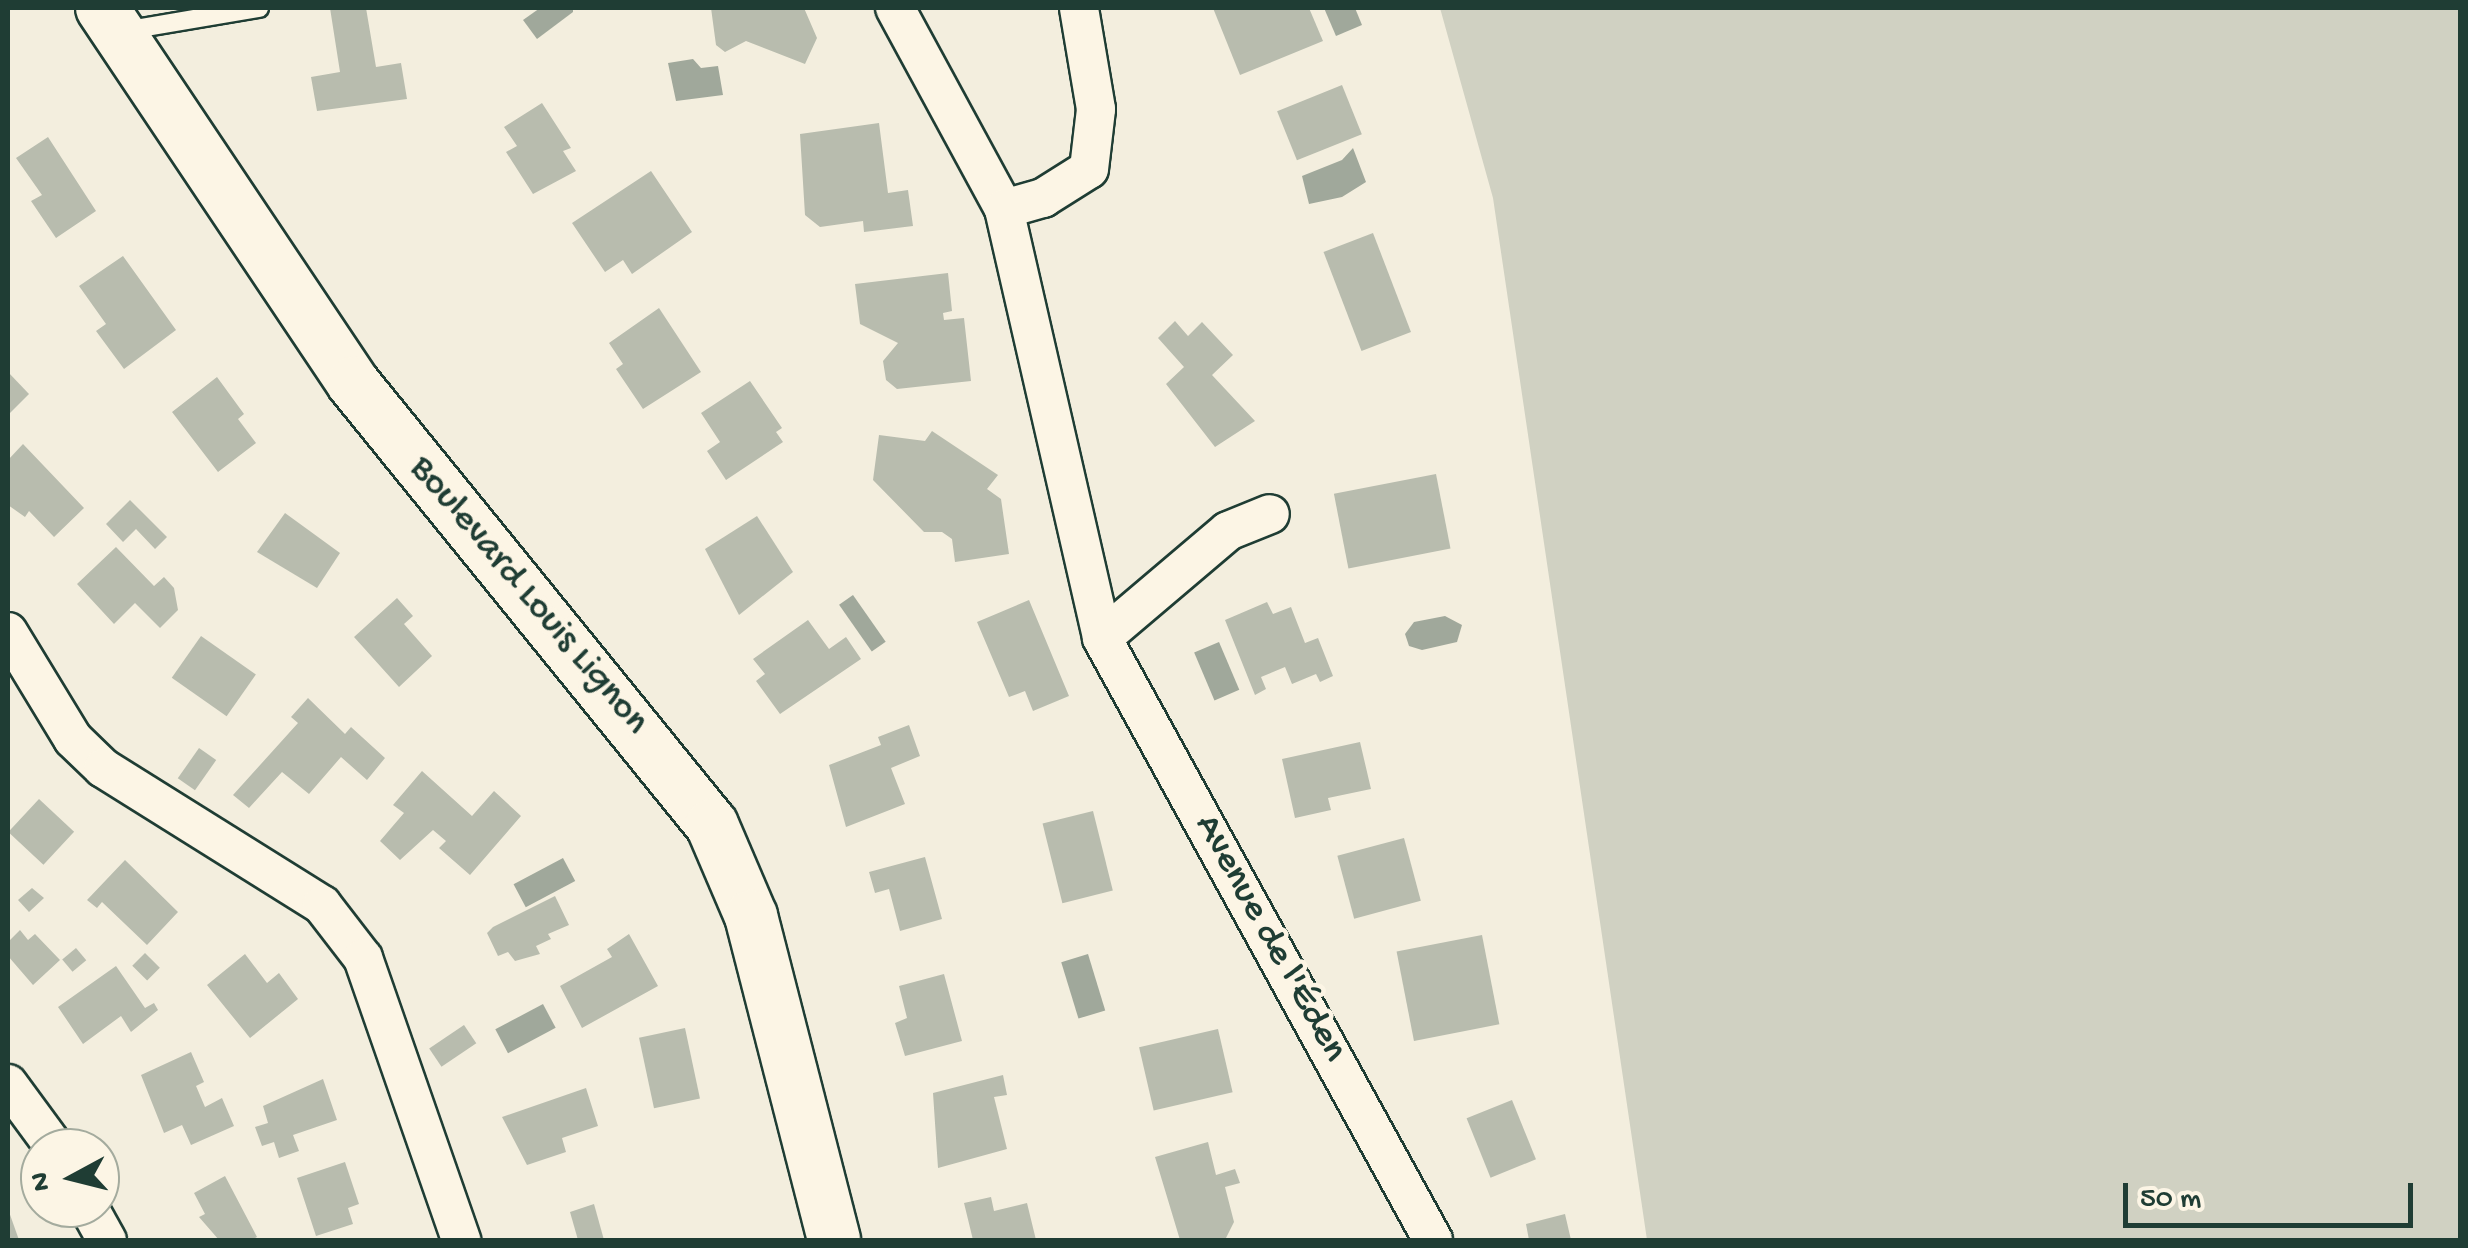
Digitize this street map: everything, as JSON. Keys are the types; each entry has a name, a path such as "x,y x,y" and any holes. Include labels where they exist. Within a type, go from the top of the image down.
{"main road":[{"name":"Boulevard Louis Lignon","path":"110,20 353,383 712,824 751,916 834,1240"}],"street":[{"name":"Avenue de l'Éden","path":"895,8 1004,209 1102,638 1434,1240"},
{"path":"1004,209 1043,198 1090,169 1096,108 1078,8"},
{"path":"1102,638 1228,531 1270,514"},
{"path":"8,632 73,739 103,768 322,905 363,958 461,1240"},
{"path":"8,1084 40,1128"}],"lane":[{"path":"110,20 259,8"}],"shaded area":[{"path":"540,8 573,8 573,12 537,39 523,20"},
{"path":"1324,8 1355,8 1362,25 1336,36"},
{"path":"1440,8 2460,8 2460,1240 1647,1240 1493,198"},
{"path":"693,59 701,68 718,66 723,95 676,101 668,63"},
{"path":"1353,148 1366,182 1342,197 1309,204 1302,176 1342,160"},
{"path":"853,595 886,642 872,651 839,605"},
{"path":"1445,616 1462,625 1457,642 1422,650 1409,646 1405,634 1414,622"},
{"path":"1219,642 1239,690 1214,700 1194,653"},
{"path":"563,858 575,881 526,907 514,884"},
{"path":"1088,954 1105,1010 1078,1019 1061,962"},
{"path":"543,1004 556,1028 508,1053 495,1029"}],"building":[{"path":"330,8 366,8 376,67 401,63 407,99 317,111 311,77 340,72"},
{"path":"711,8 804,8 817,38 805,64 746,41 725,52 716,45"},
{"path":"1213,8 1309,8 1323,41 1240,75"},
{"path":"1342,85 1362,134 1297,160 1277,111"},
{"path":"542,103 571,148 563,151 576,171 533,194 506,152 517,146 504,127"},
{"path":"879,123 888,193 908,190 913,226 864,232 863,221 820,227 805,215 800,134"},
{"path":"48,137 96,211 56,238 31,201 42,195 16,158"},
{"path":"651,171 692,232 632,274 623,260 605,272 572,223"},
{"path":"1373,233 1411,332 1362,351 1324,252"},
{"path":"123,256 176,330 124,369 96,331 106,324 79,286"},
{"path":"948,273 952,311 943,313 944,320 964,318 971,381 897,389 886,380 883,361 898,343 860,324 855,284"},
{"path":"659,308 701,372 643,409 616,369 623,364 609,343"},
{"path":"1175,321 1188,336 1202,322 1233,355 1212,375 1255,421 1215,447 1166,384 1184,367 1158,338"},
{"path":"8,372 29,394 8,415"},
{"path":"217,377 244,414 238,419 256,443 218,472 172,412"},
{"path":"750,381 782,428 776,432 783,442 726,480 707,451 720,442 701,413"},
{"path":"932,431 998,475 987,489 1001,499 1009,554 955,562 952,539 942,532 924,532 873,480 879,435 925,441"},
{"path":"23,444 84,508 54,537 29,511 25,517 8,505 8,460"},
{"path":"1436,474 1451,549 1348,568 1334,494"},
{"path":"130,500 167,537 155,549 136,529 123,542 106,524"},
{"path":"285,513 340,553 317,588 257,552"},
{"path":"757,516 793,572 739,615 705,549"},
{"path":"116,547 154,586 164,577 174,588 178,610 160,628 135,603 114,624 77,584"},
{"path":"397,598 413,616 404,624 432,656 399,687 354,637"},
{"path":"1029,600 1069,696 1033,711 1025,691 1009,697 977,622"},
{"path":"1267,602 1273,614 1291,607 1305,643 1318,638 1333,676 1320,682 1316,674 1292,684 1285,667 1261,677 1266,689 1255,695 1225,620"},
{"path":"808,620 829,649 846,637 861,659 780,714 756,681 765,674 753,659"},
{"path":"201,636 256,674 227,716 172,678"},
{"path":"308,698 345,734 351,727 385,758 367,780 341,757 309,794 282,772 249,808 233,795 298,723 291,717"},
{"path":"909,725 920,756 891,768 905,804 846,827 829,765 881,745 878,737"},
{"path":"1360,742 1371,789 1328,798 1331,810 1295,818 1282,759"},
{"path":"199,748 216,760 195,790 178,778"},
{"path":"422,771 472,816 494,791 521,816 470,875 439,848 446,841 433,830 400,860 380,841 404,813 393,805"},
{"path":"39,799 74,832 43,865 8,832"},
{"path":"1093,811 1113,891 1062,903 1043,824"},
{"path":"1404,838 1421,901 1354,919 1337,856"},
{"path":"925,857 942,919 900,931 889,889 875,893 869,872"},
{"path":"125,860 178,912 147,945 102,902 97,908 87,900"},
{"path":"32,888 44,898 29,912 18,900"},
{"path":"555,896 569,925 548,934 551,939 536,946 540,954 515,961 508,952 498,956 487,933"},
{"path":"20,930 28,940 35,934 60,960 33,985 8,956 8,942"},
{"path":"629,934 658,986 582,1028 560,986 612,957 607,949"},
{"path":"1482,935 1499,1024 1414,1041 1397,952"},
{"path":"76,948 86,960 72,972 62,960"},
{"path":"145,953 160,968 147,981 132,966"},
{"path":"245,954 267,983 279,973 298,999 250,1038 207,985"},
{"path":"116,966 145,1008 154,1003 158,1010 131,1032 121,1016 83,1044 58,1007"},
{"path":"944,974 962,1041 905,1056 895,1023 907,1018 899,986"},
{"path":"464,1025 476,1043 441,1067 429,1048"},
{"path":"685,1028 700,1098 654,1108 639,1038"},
{"path":"1218,1029 1233,1092 1154,1111 1139,1047"},
{"path":"191,1052 204,1082 196,1086 205,1107 222,1098 234,1126 191,1145 182,1125 164,1133 141,1075"},
{"path":"1003,1075 1007,1095 994,1097 1007,1149 938,1168 933,1093"},
{"path":"323,1079 337,1120 293,1135 299,1151 279,1158 274,1142 262,1146 255,1127 268,1123 263,1106"},
{"path":"586,1088 598,1126 562,1138 566,1152 527,1165 502,1117"},
{"path":"1512,1100 1536,1159 1491,1178 1467,1118"},
{"path":"1208,1142 1216,1175 1235,1169 1240,1183 1225,1187 1234,1222 1225,1240 1180,1240 1155,1157"},
{"path":"345,1162 359,1204 348,1208 353,1224 316,1236 297,1178"},
{"path":"225,1176 257,1237 251,1240 219,1240 199,1217 205,1214 194,1193"},
{"path":"991,1197 994,1211 1027,1203 1036,1240 973,1240 964,1203"},
{"path":"594,1204 604,1240 578,1240 570,1212"},
{"path":"8,1209 19,1240 8,1240"},
{"path":"1565,1214 1571,1240 1529,1240 1526,1224"}]}
